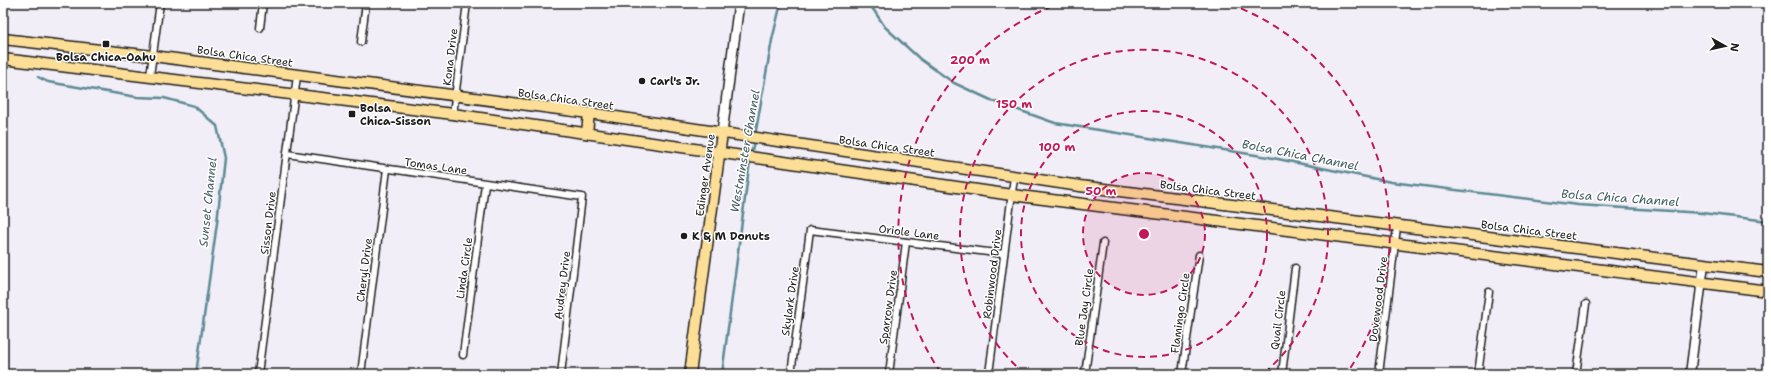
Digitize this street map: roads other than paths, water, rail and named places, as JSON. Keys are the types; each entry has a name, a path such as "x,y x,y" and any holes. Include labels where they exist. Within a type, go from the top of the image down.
{"main road":[{"name":"Edinger Avenue","path":"690,374 739,3"},
{"name":"Bolsa Chica Street","path":"3,39 153,56 589,113 1014,177 1397,227 1768,272"},
{"path":"3,59 453,114 1012,195 1768,291"},
{"path":"587,133 589,113"}],"street":[{"path":"150,76 160,3"},
{"path":"260,28 263,3"},
{"path":"361,42 366,3"},
{"name":"Kona Drive","path":"453,114 467,3"},
{"name":"Sisson Drive","path":"258,374 297,76"},
{"name":"Tomas Lane","path":"287,154 582,198"},
{"name":"Cheryl Drive","path":"361,374 387,169"},
{"name":"Robinwood Drive","path":"989,374 1014,177"},
{"name":"Linda Circle","path":"463,355 485,184"},
{"name":"Audrey Drive","path":"561,374 582,198"},
{"name":"Dovewood Drive","path":"1379,374 1397,227"},
{"name":"Oriole Lane","path":"810,230 1004,254"},
{"name":"Skylark Drive","path":"790,374 810,230"},
{"name":"Sparrow Drive","path":"889,374 906,242"},
{"name":"Blue Jay Circle","path":"1085,374 1103,244"},
{"name":"Flamingo Circle","path":"1182,374 1198,255"},
{"path":"1690,374 1704,264"},
{"name":"Quail Circle","path":"1282,374 1295,268"},
{"path":"1478,374 1489,292"},
{"path":"1576,374 1586,304"}],"waterway":[{"name":"Westminster Channel","path":"755,136 772,40 781,3"},
{"name":"Bolsa Chica Channel","path":"869,3 885,27 920,59 954,83 993,101 1055,123 1268,157 1391,182 1578,205 1702,213 1768,221"},
{"name":"Sunset Channel","path":"38,77 48,82 137,97 164,98 194,106 217,126 224,158 217,223 196,374"},
{"name":"Westminster Channel","path":"751,156 754,141"},
{"name":"Westminster Channel","path":"722,374 750,160"}],"place":[{"name":"Bolsa Chica-Oahu","path":"106,44"},
{"name":"Carl's Jr.","path":"642,81"},
{"name":"Bolsa Chica-Sisson","path":"352,114"},
{"name":"K & M Donuts","path":"684,236"}]}
